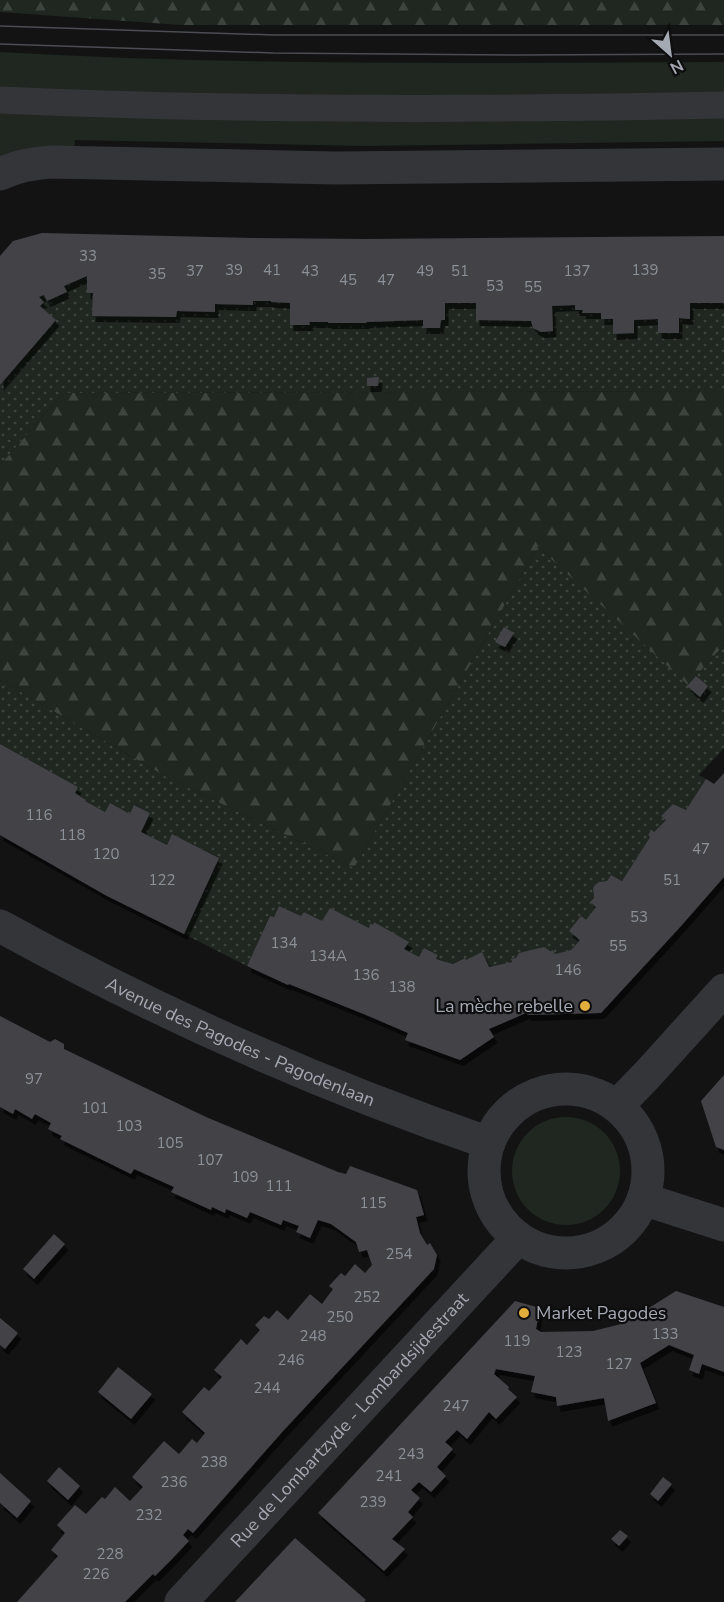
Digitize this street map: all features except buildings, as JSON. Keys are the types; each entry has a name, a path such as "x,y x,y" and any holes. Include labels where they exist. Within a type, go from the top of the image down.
{"street":[{"path":"0,100 255,108 429,109 724,105"},
{"path":"0,174 32,163 52,162 335,168 724,164"},
{"name":"Avenue des Pagodes - Pagodenlaan","path":"0,926 79,969 263,1056 444,1128 489,1143"},
{"path":"616,1106 724,990"},
{"path":"576,1089 597,1095 616,1106 631,1120 641,1138 647,1158 648,1178 643,1198 635,1215 623,1230 608,1241 591,1249 572,1253 553,1252 535,1247 518,1238 502,1223 491,1206 484,1185 484,1164 489,1143 499,1123 514,1107 533,1096 554,1090 576,1089"},
{"path":"643,1198 724,1224"},
{"name":"Rue de Lombartzyde - Lombardsijdestraat","path":"181,1602 518,1238"}],"green space":[{"path":"0,0 724,0 724,25 181,25 0,12"},
{"path":"0,52 271,62 724,62 724,94 282,96 0,88"},
{"path":"0,112 724,118 724,141 364,146 75,140 74,152 0,159"},
{"path":"87,276 87,293 93,293 93,316 176,317 177,311 214,312 215,304 253,305 253,301 271,301 290,303 290,325 309,325 309,322 366,323 423,320 440,328 441,320 445,320 445,303 476,303 477,320 531,321 535,330 541,332 553,331 552,306 575,305 576,310 583,310 582,313 601,313 601,319 613,319 613,334 634,333 634,320 658,319 658,333 678,333 679,318 690,318 690,303 724,303 724,391 63,393 0,465 0,385 56,321 40,306 44,302 39,297 44,295 47,301 67,293 64,286"},
{"path":"724,391 724,645 687,686 538,547 354,868 168,778 0,680 0,465 63,393"},
{"path":"538,547 700,696 708,686 696,676 724,645 724,748 699,775 706,779 686,810 673,804 662,815 666,820 654,832 650,831 648,835 650,837 622,881 611,875 607,881 595,885 594,898 590,902 596,907 580,940 571,950 555,954 553,950 516,958 498,966 478,964 464,958 453,964 437,959 438,955 425,948 419,957 404,949 408,942 374,922 373,925 370,923 369,928 330,908 322,921 304,912 301,916 279,906 274,917 270,916 247,966 184,934 217,864 218,857 172,834 167,845 141,832 150,813 135,805 130,814 110,803 105,812 75,793 78,787 0,744 0,680 168,778 354,868"},
{"path":"566,1117 576,1118 596,1126 604,1133 611,1141 619,1161 619,1181 611,1201 604,1209 596,1216 576,1224 566,1225 556,1224 536,1216 528,1209 521,1201 513,1181 512,1171 513,1161 521,1141 528,1133 536,1126 556,1118"}],"tram line":[{"path":"0,26 274,35 724,35"},
{"path":"0,44 273,53 724,54"}],"place":[{"name":"La mèche rebelle","path":"585,1006"},
{"name":"Market Pagodes","path":"524,1313"}]}
